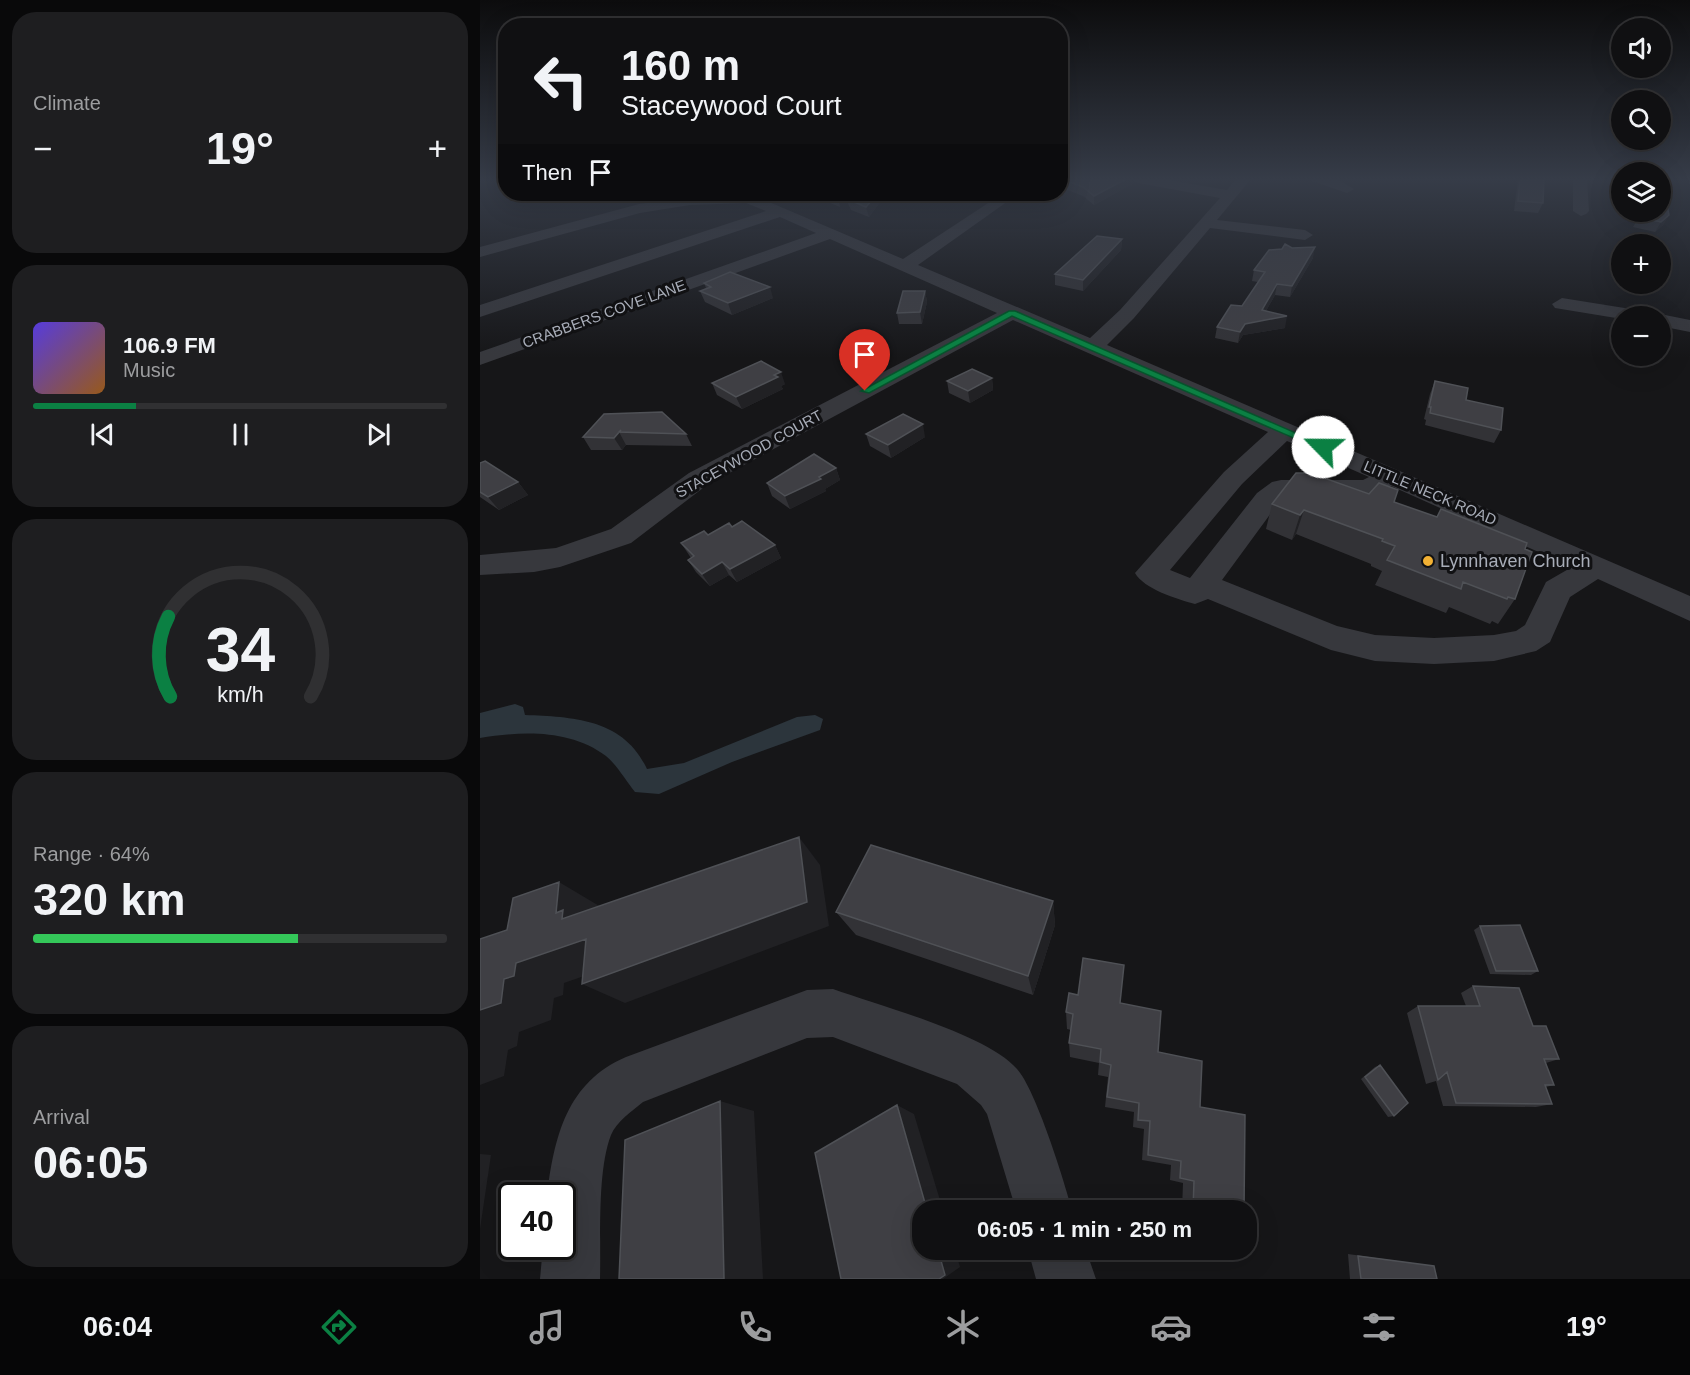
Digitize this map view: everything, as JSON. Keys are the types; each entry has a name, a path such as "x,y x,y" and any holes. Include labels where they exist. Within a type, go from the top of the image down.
{"street":[{"path":"480,252 529,239"},
{"path":"480,310 698,239"},
{"name":"CRABBERS COVE LANE","path":"480,359 817,239"},
{"name":"LITTLE NECK ROAD","path":"841,239 1284,430 1378,482 1475,513 1690,609"},
{"path":"904,266 945,239"},
{"path":"1092,348 1127,314 1193,239"},
{"path":"1562,304 1611,312"},
{"name":"STACEYWOOD COURT","path":"480,565 534,562 560,557 621,536 698,479 1012,313"},
{"path":"1671,323 1690,326"},
{"path":"1284,430 1233,478 1150,573 1195,593 1267,499 1281,488 1378,482 1392,505"},
{"path":"1420,517 1461,530 1475,513"},
{"path":"1202,584 1331,637 1375,648 1444,651 1494,648 1524,642 1538,633 1557,590 1597,566"},
{"path":"570,1279 580,1146 590,1119 608,1096 626,1083 807,1014 833,1013 974,1065 999,1087 1009,1102 1041,1200"},
{"path":"1060,1260 1066,1279"}],"shaded area":[{"path":"515,704 523,707 525,715 562,717 596,724 611,730 637,752 647,769 684,763 797,717 815,715 823,719 820,730 732,762 659,794 635,792 618,768 606,756 577,741 545,734 512,734 480,738 480,713"}],"building":[{"path":"1094,239 1122,239 1083,280 1055,274"},
{"path":"1285,244 1292,248 1315,247 1292,286 1277,284 1262,310 1287,316 1245,324 1240,332 1217,327 1231,305 1242,306 1265,272 1254,270 1269,250 1282,249"},
{"path":"730,272 770,287 728,303 700,291 711,287 704,283"},
{"path":"903,291 925,291 920,312 897,313"},
{"path":"761,361 781,372 774,375 778,377 736,397 712,383"},
{"path":"972,369 992,378 968,391 947,381"},
{"path":"1435,381 1468,388 1466,400 1503,408 1501,430 1430,413 1431,407 1429,407"},
{"path":"662,412 686,434 619,432 614,438 583,437 604,414"},
{"path":"903,414 923,424 888,445 866,434"},
{"path":"814,454 836,468 819,477 821,479 785,496 767,483"},
{"path":"485,461 518,482 488,497 480,492 480,463"},
{"path":"1296,473 1310,473 1369,494 1379,483 1398,490 1394,502 1437,517 1441,509 1527,543 1525,549 1532,552 1515,599 1508,597 1507,599 1463,582 1461,589 1387,560 1395,546 1382,541 1383,539 1304,510 1300,515 1272,504"},
{"path":"742,521 775,545 730,569 722,562 702,574 688,560 694,556 681,543 704,531 708,535 729,523 732,527"},
{"path":"799,837 807,902 582,984 586,939 516,963 514,976 504,979 501,1003 480,1010 480,939 507,930 513,898 559,882 556,913 563,910 562,919"},
{"path":"871,845 1053,901 1028,976 836,912"},
{"path":"1520,925 1538,971 1496,971 1480,926"},
{"path":"1083,958 1124,965 1120,1003 1161,1011 1158,1052 1202,1061 1200,1107 1245,1115 1244,1200 1193,1200 1194,1181 1180,1178 1181,1161 1148,1155 1150,1121 1138,1120 1139,1103 1107,1097 1111,1065 1100,1062 1101,1049 1069,1043 1073,1014 1066,1012 1069,993 1078,995"},
{"path":"1473,986 1519,988 1533,1026 1546,1026 1559,1059 1544,1059 1554,1085 1545,1085 1552,1104 1456,1103 1447,1072 1438,1080 1418,1006 1480,1006"},
{"path":"1380,1065 1408,1103 1394,1116 1365,1077"},
{"path":"720,1101 724,1279 619,1279 625,1140"},
{"path":"897,1105 924,1200 912,1200 912,1260 941,1260 945,1275 939,1279 841,1279 815,1153"},
{"path":"1358,1256 1434,1266 1437,1279 1361,1279"}],"place":[{"name":"Lynnhaven Church","path":"1428,561"}],"route":[{"path":"865,391 1012,313 1323,447"}]}
